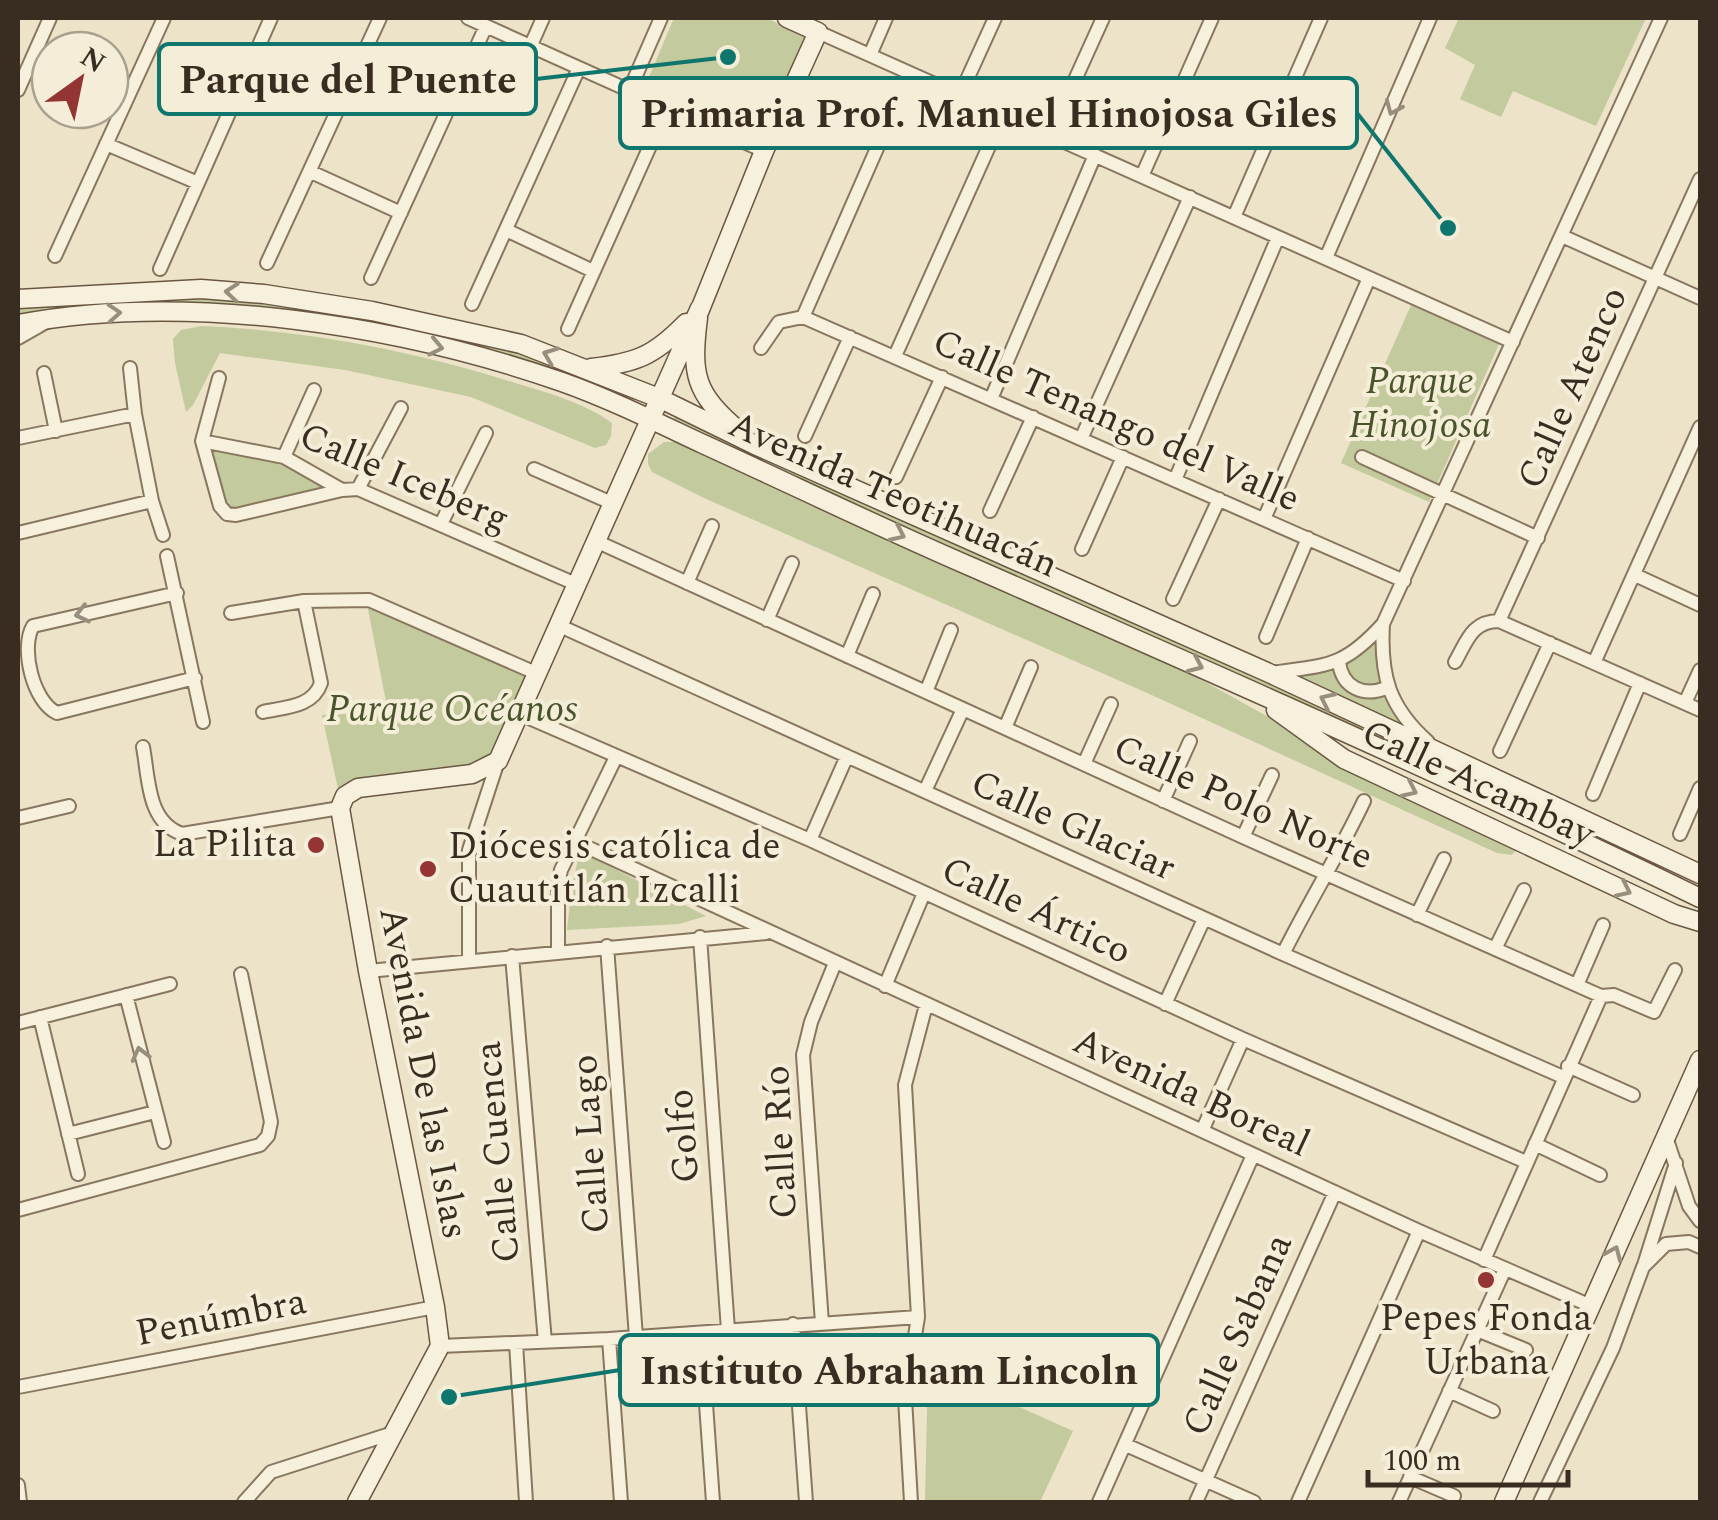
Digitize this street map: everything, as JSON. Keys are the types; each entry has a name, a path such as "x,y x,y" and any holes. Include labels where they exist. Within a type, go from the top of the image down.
{"main road":[{"path":"340,808 345,796 358,788 472,774 498,762 652,420 662,386 700,308 818,32 787,18"},
{"name":"Avenida Teotihuacán","path":"18,299 185,289 264,294 372,311 521,344 660,399 755,445 1270,673 1700,874"},
{"path":"586,368 646,357 664,346 700,308"},
{"path":"700,308 693,360 697,380 709,401 755,445"},
{"name":"Avenida Teotihuacán","path":"18,324 159,310 261,318 366,332 489,359 566,383 1238,684 1700,898"},
{"name":"Calle Acambay","path":"1238,684 1344,759 1700,922"},
{"name":"Avenida De las Islas","path":"340,808 368,971 436,1308 440,1346"},
{"path":"1649,873 1657,854"},
{"path":"1504,1502 1700,1060"},
{"path":"357,1502 440,1346"}],"street":[{"path":"18,90 50,18"},
{"path":"56,256 164,18"},
{"path":"160,270 271,18"},
{"path":"267,262 380,18"},
{"path":"468,18 764,151"},
{"path":"531,45 543,18"},
{"path":"630,90 662,18"},
{"path":"870,55 886,18"},
{"path":"960,95 996,18"},
{"path":"1050,135 1103,18"},
{"path":"1142,176 1212,18"},
{"path":"1234,217 1320,18"},
{"path":"1326,258 1430,18"},
{"path":"1270,673 1339,662 1367,642 1383,624 1661,18"},
{"path":"371,278 486,26"},
{"path":"818,32 1514,342"},
{"path":"472,304 579,68"},
{"path":"761,348 779,322 803,318 910,72"},
{"path":"568,330 667,108"},
{"path":"895,356 1003,114"},
{"path":"106,144 198,183"},
{"path":"990,398 1096,156"},
{"path":"310,172 400,213"},
{"name":"Calle Atenco","path":"1500,621 1700,179"},
{"path":"1081,439 1190,197"},
{"path":"506,230 594,271"},
{"path":"1562,236 1700,298"},
{"path":"1175,480 1278,237"},
{"path":"1264,519 1369,278"},
{"path":"18,338 51,318"},
{"name":"Calle Tenango del Valle","path":"803,318 1404,580"},
{"path":"806,436 850,337"},
{"path":"130,368 152,501 163,536"},
{"path":"44,373 56,430"},
{"path":"896,477 942,377"},
{"path":"220,378 202,442 220,506 227,514 342,490"},
{"path":"284,457 314,390"},
{"path":"358,489 401,408"},
{"path":"18,438 135,414"},
{"path":"990,511 1032,417"},
{"path":"1594,662 1700,427"},
{"path":"440,524 486,433"},
{"name":"Calle Iceberg","path":"202,442 284,457 342,490 358,489 578,585"},
{"path":"1362,456 1538,538"},
{"path":"1082,550 1123,457"},
{"path":"534,469 614,504"},
{"path":"1173,599 1218,499"},
{"path":"18,533 152,501"},
{"path":"687,582 712,526"},
{"path":"1266,637 1308,538"},
{"name":"Calle Polo Norte","path":"598,542 1243,838 1601,996 1614,995 1654,1012 1675,970"},
{"path":"168,556 203,722"},
{"path":"768,620 792,563"},
{"path":"1635,575 1700,604"},
{"path":"176,593 32,626 24,676 47,707 57,713 196,678"},
{"path":"848,656 873,594"},
{"path":"231,613 304,601 369,600 538,674"},
{"path":"263,712 308,702 317,694 320,683 304,601"},
{"path":"1455,662 1474,628 1485,621 1500,621 1700,710"},
{"path":"1383,624 1386,688 1410,726 1441,754"},
{"name":"Calle Glaciar","path":"560,626 1283,954 1565,1071 1634,1094"},
{"path":"926,692 951,630"},
{"path":"1500,751 1550,643"},
{"path":"1339,662 1340,674 1356,689 1375,692 1386,688"},
{"path":"1005,728 1031,668"},
{"path":"1686,703 1700,670"},
{"path":"1593,794 1640,683"},
{"path":"1084,764 1111,704"},
{"path":"924,791 963,709"},
{"name":"Calle Ártico","path":"520,714 810,840 1242,1039 1526,1162"},
{"path":"1163,800 1190,741"},
{"path":"143,747 156,816 167,829 182,834 340,808"},
{"path":"810,840 846,756"},
{"path":"558,951 558,885 562,870 616,757"},
{"path":"470,961 466,871 469,850 498,762"},
{"path":"1243,838 1272,775"},
{"path":"1680,834 1700,788"},
{"path":"1283,954 1332,869 1364,801"},
{"path":"18,818 69,806"},
{"name":"Avenida Boreal","path":"576,842 1590,1306"},
{"path":"1417,914 1444,859"},
{"path":"1495,948 1524,890"},
{"path":"884,986 924,894"},
{"path":"1165,1004 1204,918"},
{"path":"1576,985 1603,925"},
{"name":"Avenida Boreal","path":"368,971 768,932"},
{"name":"Golfo","path":"700,937 728,1330"},
{"name":"Calle Lago","path":"607,946 636,1337"},
{"name":"Calle Cuenca","path":"512,956 544,1342"},
{"name":"Calle Río","path":"822,1322 803,1056 811,1022 836,964"},
{"path":"18,1210 260,1145 272,1122 241,974"},
{"path":"18,1023 170,984"},
{"path":"126,995 164,1142"},
{"path":"1484,1260 1601,996"},
{"path":"911,1502 905,1398 918,1317 904,1085 926,1005"},
{"path":"40,1017 78,1174"},
{"path":"1202,1131 1242,1039"},
{"path":"68,1134 155,1112"},
{"path":"1665,1134 1689,1206 1700,1222"},
{"path":"1534,1144 1600,1175"},
{"path":"1099,1502 1253,1155"},
{"path":"1540,1502 1613,1348 1676,1163"},
{"name":"Calle Sabana","path":"1196,1502 1335,1192"},
{"path":"1298,1502 1419,1231"},
{"path":"1643,1267 1666,1244 1676,1241 1700,1246"},
{"path":"1398,1502 1505,1269"},
{"name":"Penúmbra","path":"18,1387 436,1308"},
{"path":"440,1346 608,1340 918,1317"},
{"path":"793,1324 806,1502"},
{"path":"1477,1330 1526,1350"},
{"path":"701,1334 713,1502"},
{"path":"608,1340 621,1502"},
{"path":"516,1343 526,1502"},
{"path":"1449,1392 1493,1411"},
{"path":"244,1502 271,1472 392,1432"},
{"path":"1126,1445 1254,1502"},
{"path":"1410,1477 1454,1496"},
{"path":"18,1485 20,1502"}],"green space":[{"path":"674,18 766,18 807,36 768,131 649,77"},
{"path":"1459,18 1646,18 1596,126 1513,91 1501,117 1460,99 1475,65 1445,48"},
{"path":"209,294 348,310 520,348 636,396 630,407 493,357 197,309 18,322 18,303"},
{"name":"Parque Hinojosa","path":"1411,305 1499,344 1429,502 1341,463"},
{"path":"202,326 320,337 474,371 589,409 612,423 611,436 606,445 595,448 471,397 345,370 220,353 186,412 173,339 181,330"},
{"path":"676,415 879,503 1652,858 1647,867 675,424"},
{"path":"664,442 678,442 1137,644 1274,720 1349,767 1519,846 1512,855 1497,853 1145,692 704,498 652,472 648,454"},
{"path":"210,447 284,463 329,487 236,515 220,506"},
{"name":"Parque Océanos","path":"367,604 538,676 494,774 340,798 322,715 388,712"},
{"path":"1374,643 1379,650 1381,683 1374,687 1352,683 1344,663"},
{"path":"1337,665 1341,679 1386,690 1404,724 1286,675"},
{"path":"580,851 706,916 679,924 567,930"},
{"path":"928,1366 1073,1431 1040,1502 925,1502"}],"place":[{"name":"Parque del Puente","path":"728,57"},
{"name":"Primaria Prof. Manuel Hinojosa Giles","path":"1448,228"},
{"name":"La Pilita","path":"316,845"},
{"name":"Diócesis católica de Cuautitlán Izcalli","path":"428,869"},
{"name":"Pepes Fonda Urbana","path":"1486,1280"},
{"name":"Instituto Abraham Lincoln","path":"449,1397"}]}
